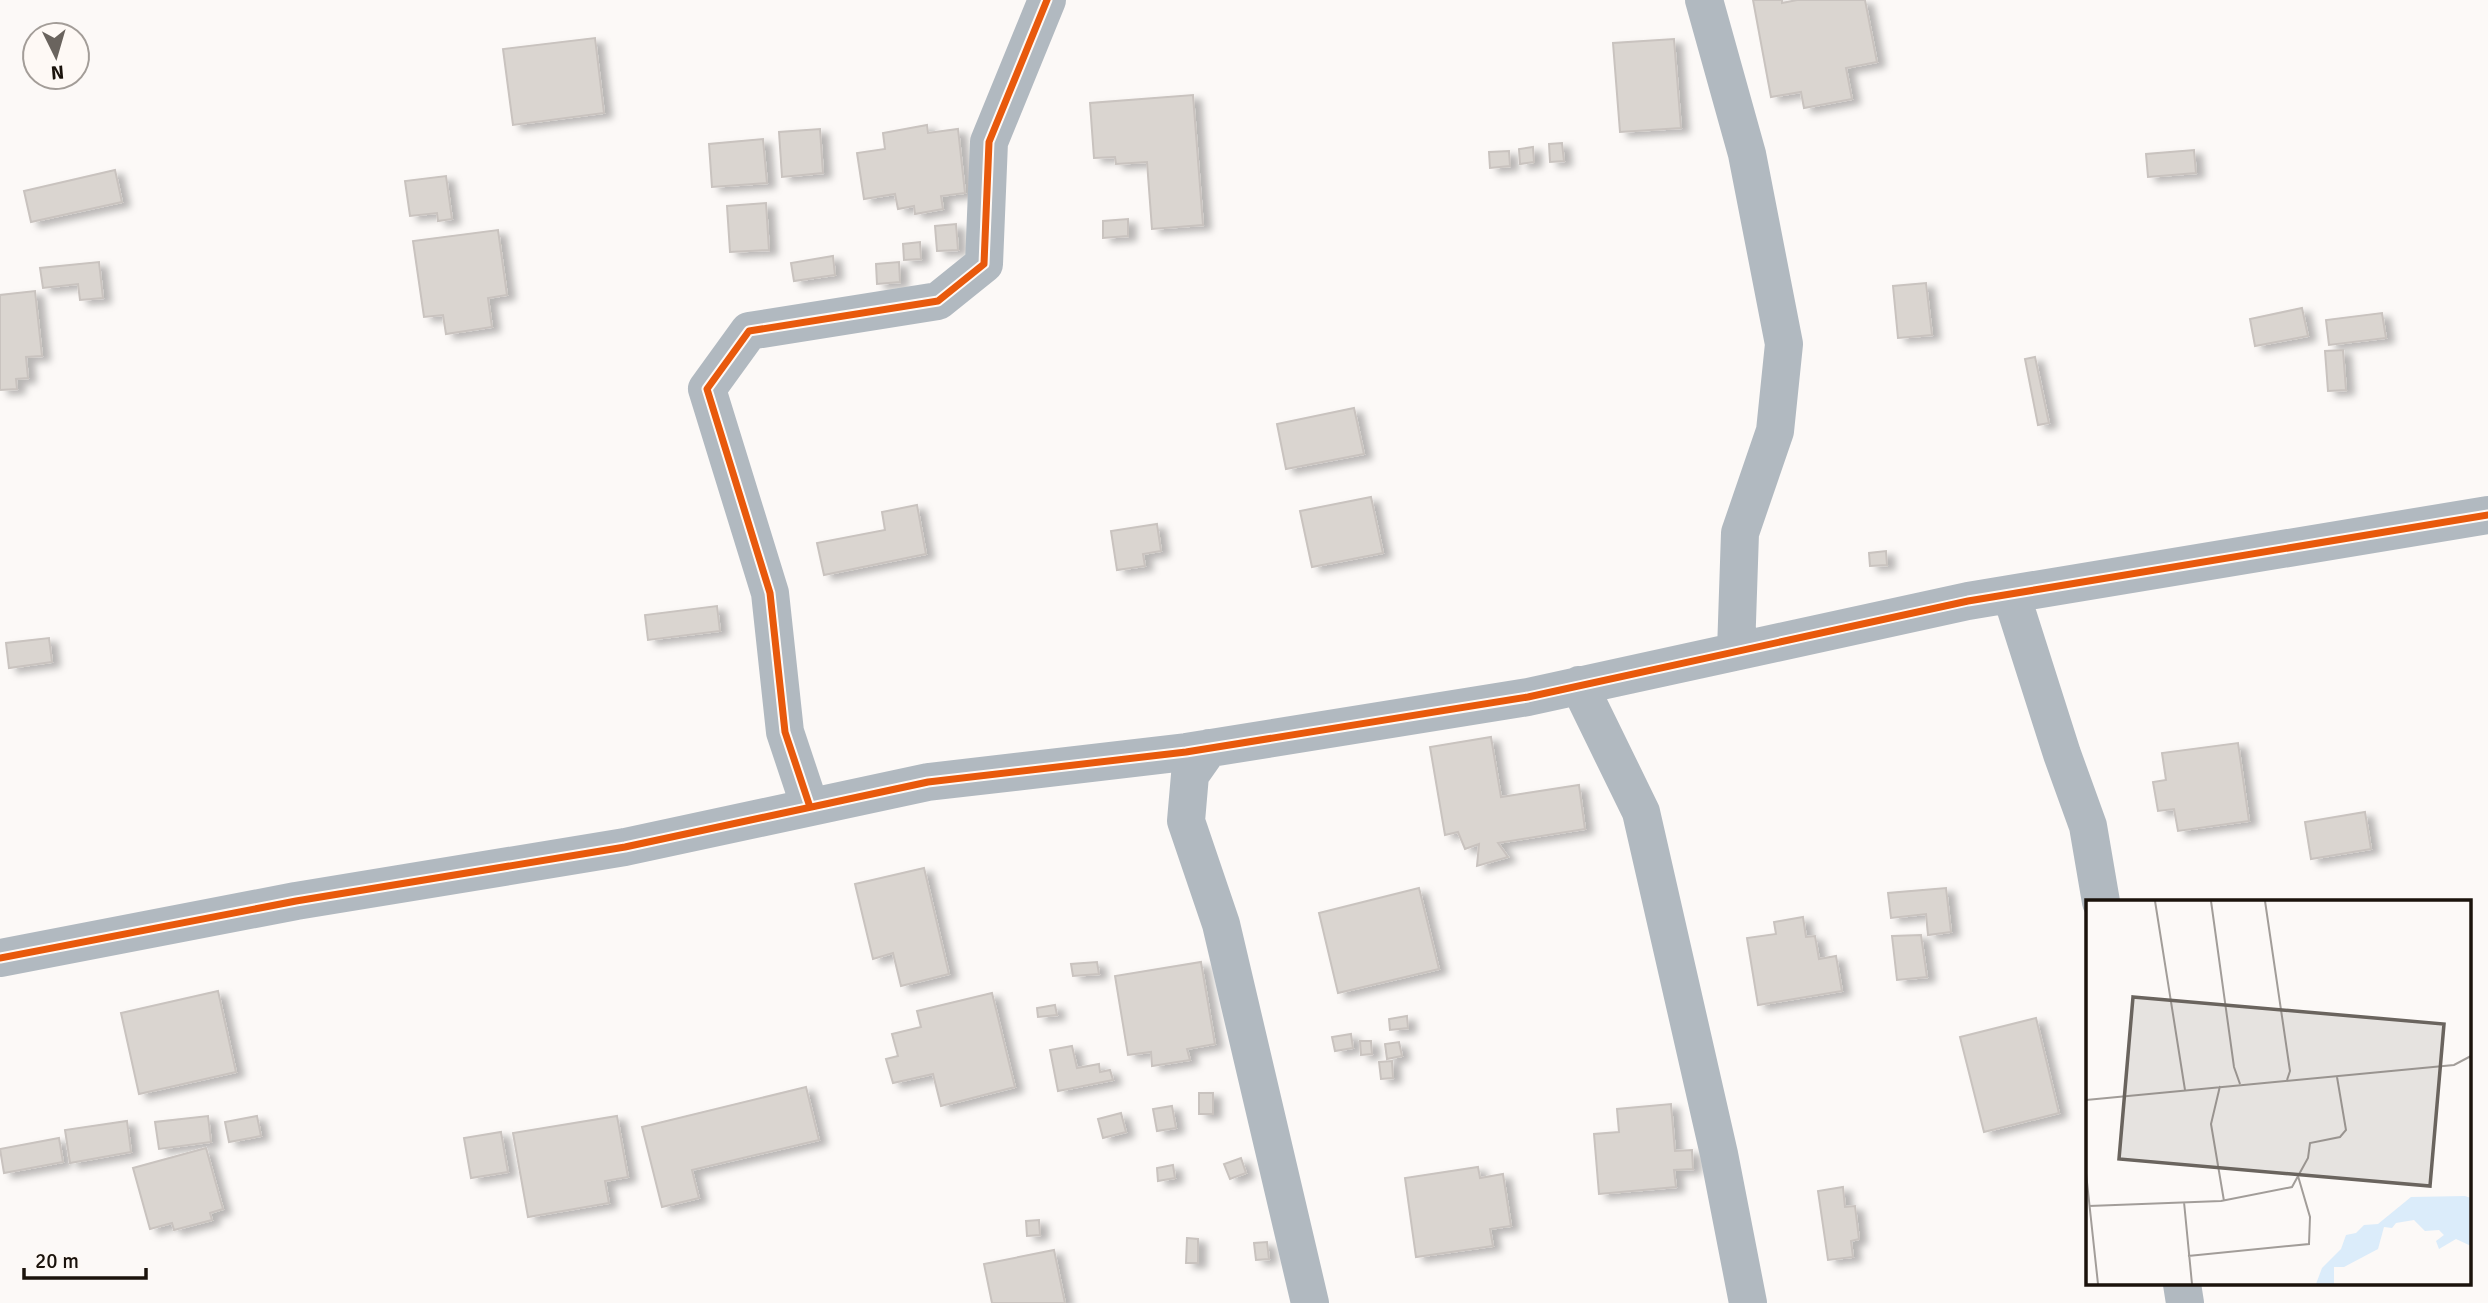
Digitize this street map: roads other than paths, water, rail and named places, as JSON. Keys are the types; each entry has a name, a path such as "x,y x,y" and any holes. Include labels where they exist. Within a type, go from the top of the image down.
{"street":[{"path":"810,807 785,732 770,593 707,389 749,331 938,301 984,264 989,142 1047,0"},
{"path":"1704,0 1747,154 1784,344 1775,431 1740,533 1736,651"},
{"path":"0,958 296,901 625,846 928,782 1209,748 1515,699 2011,594 2488,515"},
{"path":"2011,594 2088,826 2101,900"},
{"path":"1579,685 1642,812 1718,1154 1748,1303"},
{"path":"1209,748 1190,775 1186,821 1222,924 1310,1303"}]}
